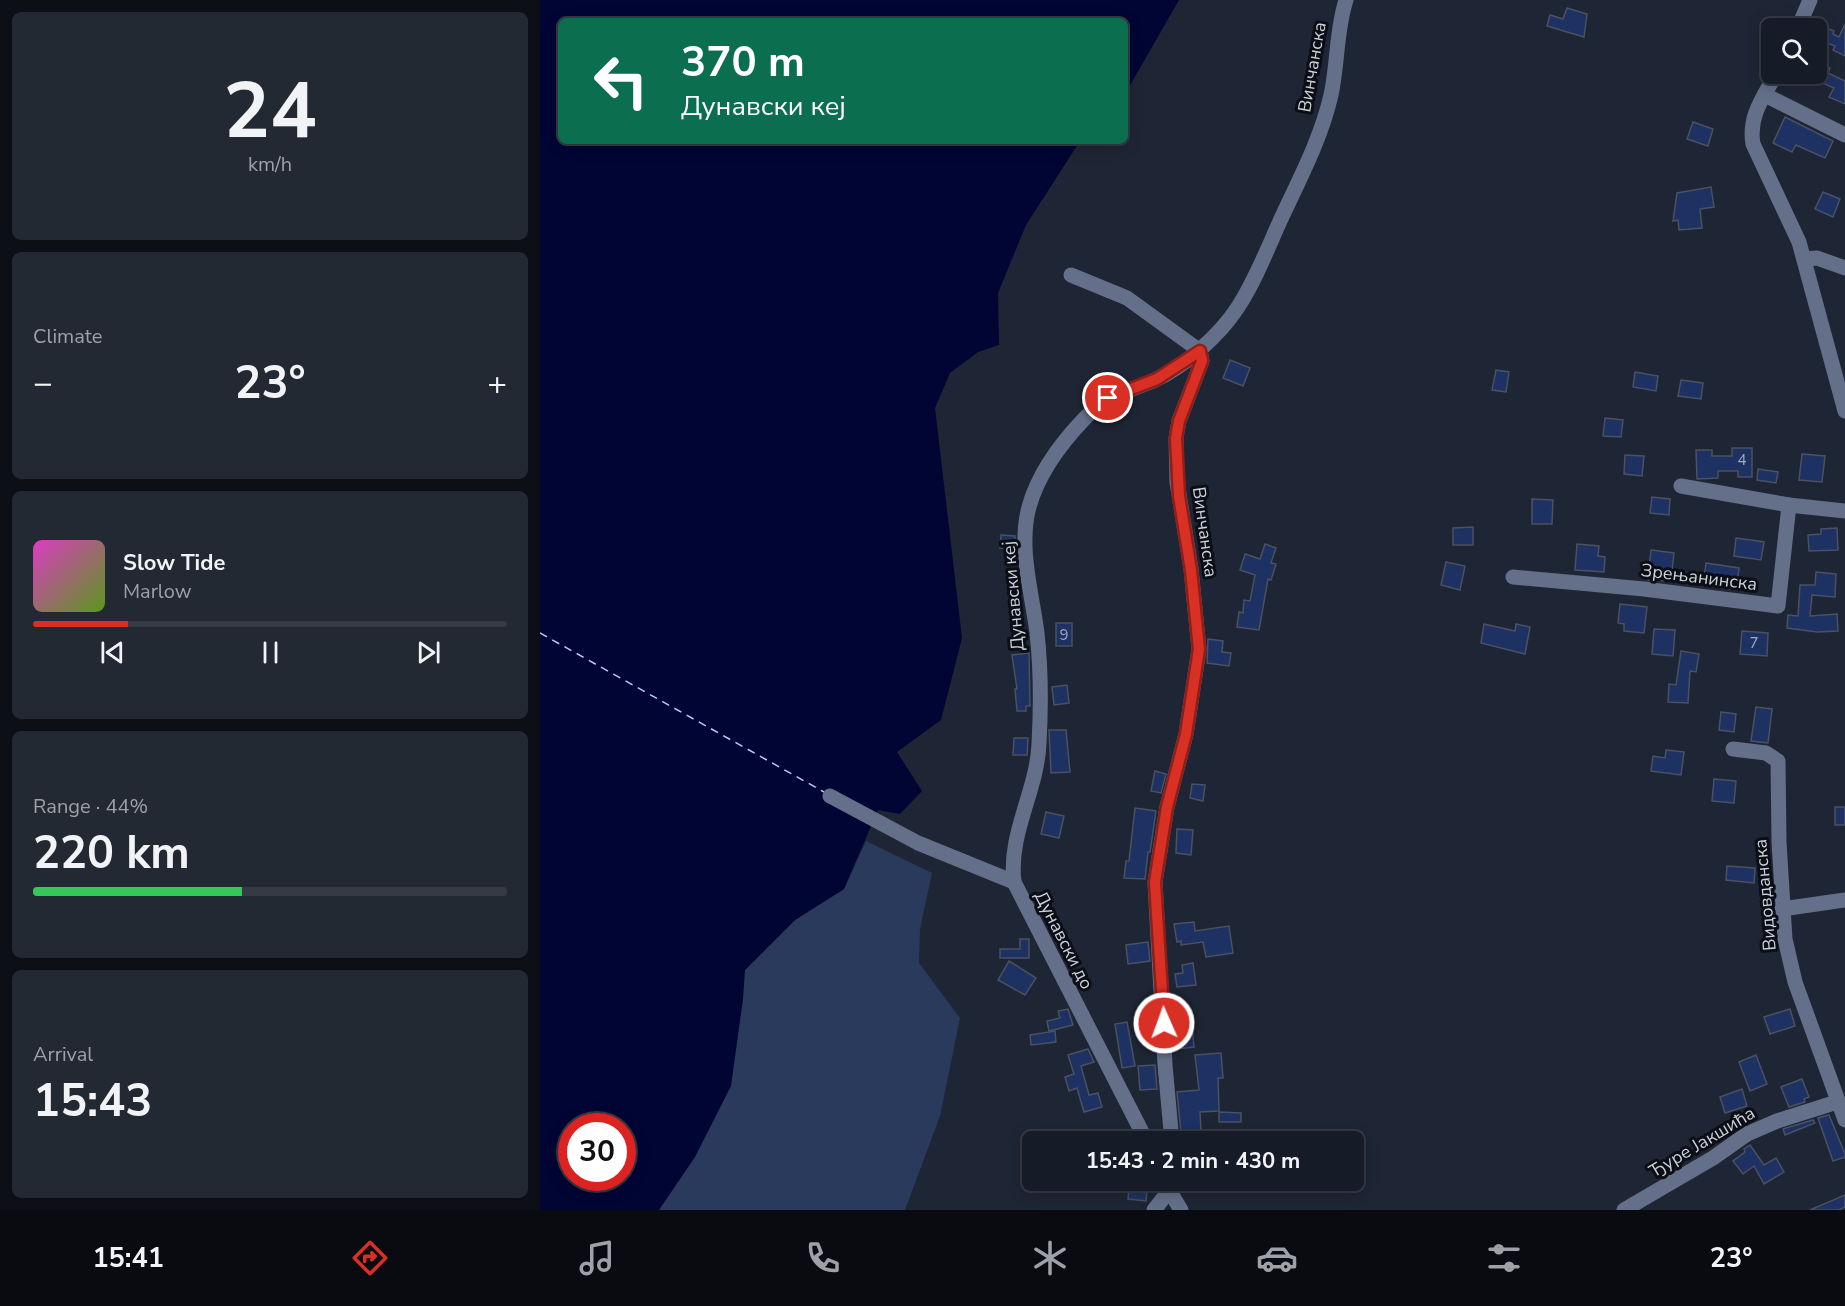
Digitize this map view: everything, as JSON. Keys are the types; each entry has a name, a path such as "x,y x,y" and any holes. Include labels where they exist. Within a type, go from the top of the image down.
{"street":[{"name":"Винчанска","path":"1171,1131 1155,882 1167,807 1186,734 1199,649 1191,570 1177,482 1176,438 1179,421 1202,361 1200,351 1239,306 1307,163 1331,93 1336,47 1346,0"},
{"path":"1802,18 1810,0"},
{"path":"1771,84 1753,119 1753,144 1793,228 1804,259 1845,411"},
{"path":"1765,95 1845,135"},
{"path":"1804,259 1817,258 1845,268"},
{"path":"1071,274 1127,298 1200,351"},
{"name":"Дунавски кеј","path":"1014,882 1014,848 1035,772 1039,745 1037,635 1026,555 1029,505 1051,460 1089,413 1108,398 1157,379 1200,351"},
{"path":"1681,486 1789,505 1845,511"},
{"name":"Зрењанинска","path":"1513,577 1644,589 1778,606 1789,505"},
{"name":"Видовданска","path":"1733,749 1766,753 1776,758 1779,765 1779,842 1785,939 1795,982 1845,1120"},
{"name":"Дунавски до","path":"830,796 918,843 1014,882 1141,1131"},
{"path":"1782,909 1845,900"},
{"name":"Ђуре Јакшића","path":"1624,1210 1713,1158 1747,1134 1777,1121 1838,1102"},
{"path":"1154,1210 1165,1191"},
{"path":"1172,1191 1181,1210"}],"shaded area":[{"path":"540,0 1179,0 1128,89 1128,18 558,18 558,144 1078,144 1026,225 998,293 999,345 978,352 950,373 935,408 962,638 941,720 897,752 922,791 900,814 878,810 844,889 795,920 745,970 731,1086 695,1157 659,1210 540,1210"},
{"path":"866,841 932,873 920,929 919,963 960,1018 940,1116 905,1210 656,1210 745,970 795,920 844,889"}],"building":[{"path":"1567,8 1587,14 1584,37 1547,26 1550,15 1563,19"},
{"path":"1845,24 1845,56 1833,50 1835,46 1827,43 1827,28 1834,31 1833,34 1839,37"},
{"path":"1827,67 1830,68 1828,73 1845,81 1845,104 1829,97 1834,88 1825,84 1827,84"},
{"path":"1785,117 1833,141 1825,158 1796,145 1792,152 1773,143"},
{"path":"1693,122 1713,129 1708,146 1687,139"},
{"path":"1711,187 1714,207 1700,209 1702,228 1679,230 1678,220 1673,221 1677,193"},
{"path":"1823,192 1840,199 1833,217 1815,209"},
{"path":"1230,360 1250,368 1243,386 1223,378"},
{"path":"1496,370 1509,372 1506,392 1492,390"},
{"path":"1635,372 1658,376 1656,391 1633,387"},
{"path":"1681,380 1703,383 1701,399 1678,396"},
{"path":"1605,418 1623,420 1621,437 1603,436"},
{"path":"1732,448 1752,448 1752,477 1738,477 1738,471 1718,471 1718,478 1697,479 1696,450 1712,450 1712,456 1732,456"},
{"path":"1802,454 1825,456 1822,482 1799,480"},
{"path":"1625,455 1644,456 1642,476 1624,474"},
{"path":"1758,469 1778,472 1776,483 1757,480"},
{"path":"1652,497 1670,499 1669,515 1650,513"},
{"path":"1532,499 1553,500 1552,524 1532,524"},
{"path":"1473,527 1473,545 1453,545 1453,528"},
{"path":"1837,528 1838,550 1809,551 1808,535 1821,534 1821,529"},
{"path":"1001,535 1015,536 1015,549 1000,548"},
{"path":"1736,538 1764,542 1761,560 1734,556"},
{"path":"1265,544 1276,548 1271,563 1276,564 1271,580 1268,579 1259,630 1237,627 1239,612 1243,613 1244,600 1250,601 1255,575 1240,570 1245,554 1260,559"},
{"path":"1577,544 1599,546 1598,556 1605,557 1604,572 1575,570"},
{"path":"1651,550 1674,553 1671,581 1648,580"},
{"path":"1446,562 1465,566 1460,590 1441,585"},
{"path":"1706,563 1739,568 1736,590 1703,585"},
{"path":"1816,572 1836,574 1835,597 1812,595 1810,616 1837,614 1838,631 1817,632 1787,628 1788,615 1798,616 1800,585 1815,585"},
{"path":"1620,604 1647,607 1644,633 1624,631 1624,624 1618,623"},
{"path":"1056,623 1072,623 1072,646 1056,646"},
{"path":"1484,624 1515,631 1516,624 1530,627 1525,654 1481,643"},
{"path":"1654,629 1675,630 1673,656 1652,654"},
{"path":"1742,631 1768,633 1767,656 1740,654"},
{"path":"1208,639 1223,641 1222,652 1231,653 1229,666 1207,663"},
{"path":"1681,651 1699,654 1696,672 1690,671 1688,703 1668,702 1669,684 1676,685"},
{"path":"1029,653 1030,706 1026,706 1026,711 1017,711 1015,689 1017,689 1012,655"},
{"path":"1067,685 1069,703 1054,705 1052,687"},
{"path":"1756,707 1772,709 1768,743 1751,741"},
{"path":"1721,712 1736,714 1734,732 1719,730"},
{"path":"1049,730 1066,730 1070,772 1051,773"},
{"path":"1014,738 1028,738 1027,755 1013,755"},
{"path":"1666,750 1684,752 1681,775 1651,771 1653,756 1665,758"},
{"path":"1155,771 1166,774 1161,793 1151,791"},
{"path":"1714,779 1736,781 1734,803 1712,801"},
{"path":"1192,784 1205,785 1203,801 1190,798"},
{"path":"1835,807 1845,807 1845,825 1835,825"},
{"path":"1135,808 1156,811 1145,879 1124,878 1126,861 1129,861"},
{"path":"1046,812 1064,816 1059,838 1041,834"},
{"path":"1177,829 1193,830 1191,855 1176,853"},
{"path":"1727,866 1755,868 1754,883 1726,880"},
{"path":"1194,922 1195,931 1229,926 1233,953 1206,957 1203,942 1181,945 1181,941 1177,942 1174,924"},
{"path":"1020,939 1029,939 1029,958 1000,958 1000,949 1020,949"},
{"path":"1148,942 1150,961 1128,964 1126,945"},
{"path":"1009,961 1036,978 1025,995 998,980"},
{"path":"1193,963 1196,985 1177,987 1175,974 1183,973 1182,965"},
{"path":"1068,1009 1073,1025 1049,1031 1047,1021 1060,1018 1058,1011"},
{"path":"1790,1009 1795,1026 1770,1034 1764,1017"},
{"path":"1127,1022 1135,1066 1122,1068 1115,1024"},
{"path":"1192,1025 1194,1047 1177,1049 1174,1027"},
{"path":"1055,1031 1056,1042 1031,1045 1030,1035"},
{"path":"1088,1049 1094,1062 1081,1066 1089,1095 1098,1093 1102,1107 1084,1112 1077,1088 1069,1091 1065,1077 1074,1074 1068,1055"},
{"path":"1221,1053 1223,1078 1218,1078 1219,1111 1200,1112 1201,1131 1181,1131 1177,1092 1199,1090 1195,1055"},
{"path":"1756,1055 1767,1084 1750,1091 1739,1062"},
{"path":"1155,1065 1157,1089 1140,1090 1138,1066"},
{"path":"1802,1079 1809,1097 1804,1099 1805,1102 1789,1107 1781,1087"},
{"path":"1742,1089 1747,1106 1725,1113 1720,1097"},
{"path":"1219,1112 1241,1113 1241,1122 1219,1122"},
{"path":"1829,1115 1845,1154 1845,1157 1833,1161 1818,1118"},
{"path":"1813,1120 1815,1123 1785,1135 1783,1129"},
{"path":"1750,1145 1764,1165 1776,1158 1784,1172 1764,1184 1754,1166 1743,1174 1733,1161"},
{"path":"1129,1191 1147,1191 1146,1201 1128,1199"},
{"path":"1845,1195 1845,1207 1839,1210 1810,1210"}],"ferry route":[{"path":"540,633 824,792"}],"route":[{"path":"1108,398 1157,379 1200,351 1202,354 1202,361 1179,421 1176,438 1177,482 1191,570 1199,649 1186,734 1167,807 1155,882 1164,1023"}]}
